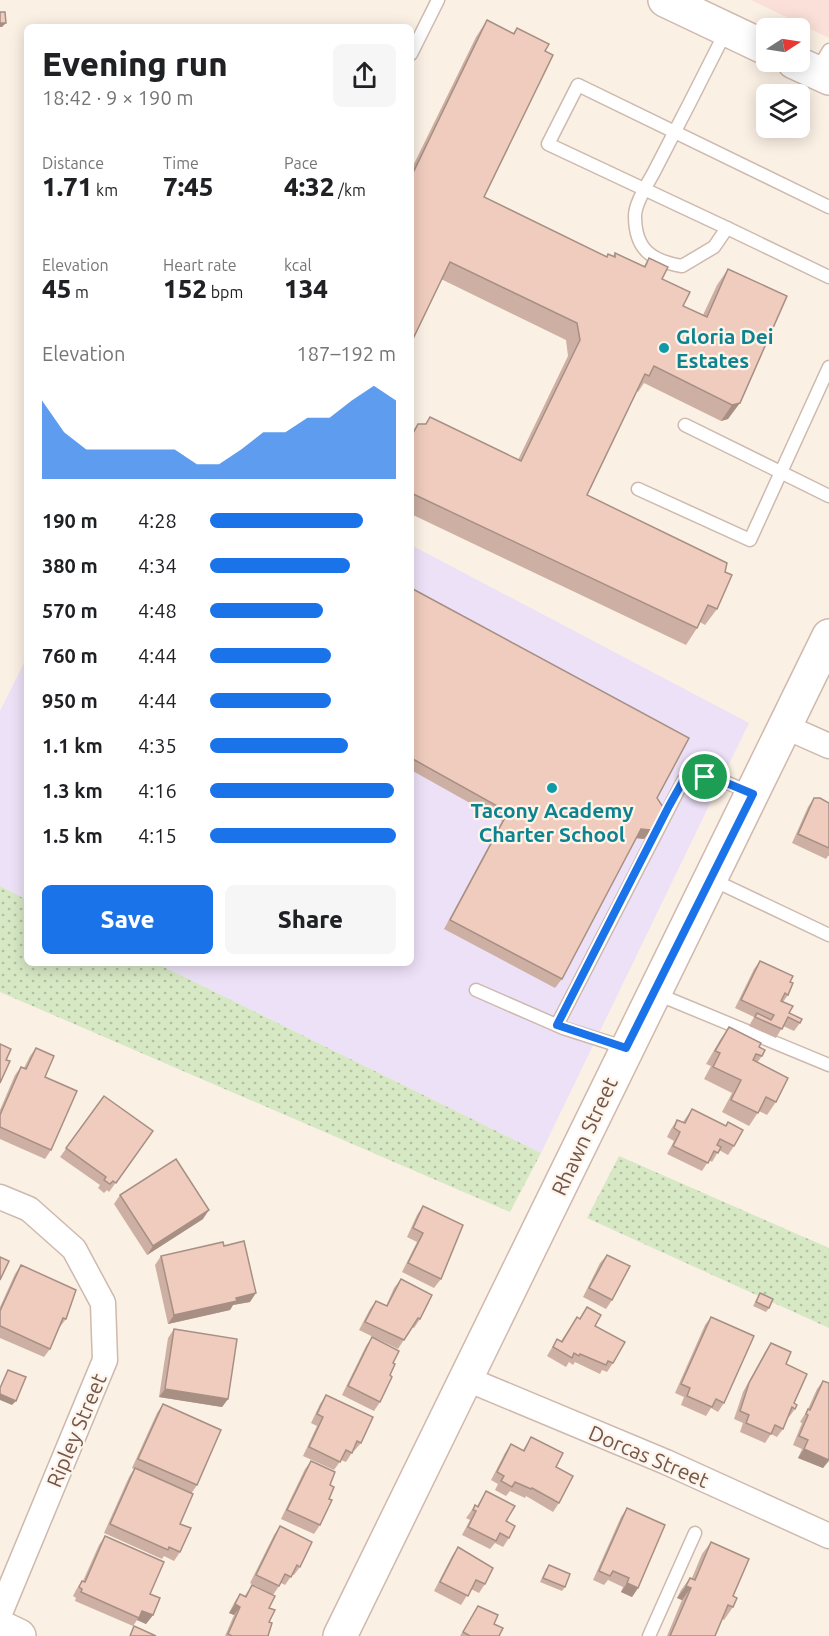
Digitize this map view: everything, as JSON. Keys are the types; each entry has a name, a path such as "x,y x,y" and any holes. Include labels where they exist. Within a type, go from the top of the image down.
{"main road":[{"path":"665,0 756,43"},
{"name":"Rhawn Street","path":"340,1636 829,636"},
{"path":"0,1627 20,1636"}],"street":[{"path":"786,727 829,746"},
{"name":"Ripley Street","path":"0,1197 29,1209 70,1246 103,1303 105,1360 0,1613"},
{"name":"Dorcas Street","path":"467,1379 666,1461 829,1536"}],"lane":[{"path":"414,48 438,0"},
{"path":"727,30 634,214 640,244 659,262 682,266 714,247 727,228"},
{"path":"829,207 578,85 548,144 829,277"},
{"path":"638,489 750,540 829,367"},
{"path":"685,425 829,496"},
{"path":"557,1025 683,781 692,777 717,779 753,794"},
{"path":"710,878 829,934"},
{"path":"476,990 557,1025 626,1048"},
{"path":"653,992 829,1065"},
{"path":"649,1636 695,1533"}],"shaded area":[{"path":"751,0 829,0 829,38 810,29 810,18 788,18"},
{"path":"414,547 749,723 541,1153 162,966 414,966"},
{"path":"24,663 24,898 0,886 0,711"}],"green space":[{"path":"0,886 24,898 24,966 162,966 541,1153 510,1212 0,992"},
{"path":"619,1156 829,1248 829,1328 587,1218"}],"building":[{"path":"0,12 5,12 6,23 0,23"},
{"name":"Gloria Dei Estates","path":"487,20 514,34 517,28 549,44 545,51 553,55 484,197 607,257 608,254 615,257 615,253 645,267 649,258 668,267 662,279 690,292 683,306 707,317 728,269 787,296 740,403 732,405 654,366 649,376 645,374 587,495 727,563 725,572 732,575 717,609 708,605 697,628 414,494 414,431 418,424 426,424 430,417 521,461 580,340 577,323 450,262 414,337 414,171"},
{"name":"Tacony Academy Charter School","path":"414,590 689,738 657,798 663,807 651,830 641,829 562,979 450,920 508,812 414,760"},
{"path":"814,798 820,798 829,803 829,848 798,834"},
{"path":"760,961 793,976 788,995 785,993 781,1001 793,1006 789,1013 802,1019 800,1023 788,1017 782,1029 755,1017 757,1013 771,1020 774,1015 741,1000"},
{"path":"729,1027 761,1043 759,1047 765,1050 762,1056 756,1054 753,1060 788,1078 776,1102 766,1097 758,1113 731,1100 741,1080 713,1067 720,1053 715,1051"},
{"path":"0,1044 11,1049 6,1060 10,1061 0,1083"},
{"path":"36,1048 54,1056 45,1077 77,1091 51,1150 0,1127 0,1115 21,1067 26,1069"},
{"path":"104,1096 153,1131 116,1183 113,1181 110,1184 104,1180 106,1177 66,1148"},
{"path":"692,1109 726,1126 728,1122 743,1130 734,1146 720,1139 717,1145 721,1147 718,1153 714,1151 708,1163 673,1146 680,1132 674,1128 677,1120 685,1123"},
{"path":"176,1159 209,1210 153,1246 120,1195"},
{"path":"423,1206 463,1225 441,1279 408,1263 423,1233 413,1228"},
{"path":"244,1241 256,1293 236,1298 237,1301 174,1315 161,1256 223,1242 224,1246"},
{"path":"607,1255 630,1266 612,1300 589,1288"},
{"path":"0,1257 9,1261 0,1280"},
{"path":"21,1265 76,1290 66,1319 63,1318 50,1349 0,1326 0,1311"},
{"path":"401,1279 432,1295 420,1319 418,1318 404,1340 365,1322 376,1301 387,1306"},
{"path":"760,1293 773,1299 769,1308 756,1302"},
{"path":"587,1307 601,1315 595,1326 625,1342 613,1363 608,1361 606,1365 574,1353 572,1358 553,1347 557,1339 562,1342 577,1317 580,1319"},
{"path":"711,1317 754,1336 724,1403 716,1399 712,1407 687,1396 690,1388 681,1384"},
{"path":"174,1329 237,1339 228,1399 165,1389"},
{"path":"372,1337 399,1351 393,1363 395,1364 390,1375 392,1377 380,1402 348,1386"},
{"path":"771,1343 791,1352 786,1364 807,1374 794,1403 797,1405 795,1409 792,1407 783,1429 775,1425 771,1434 746,1423 749,1415 740,1411 749,1383"},
{"path":"8,1370 26,1377 16,1401 0,1394 0,1388"},
{"path":"823,1381 829,1383 829,1460 804,1449 808,1440 799,1436 808,1415 806,1414 808,1409 810,1410"},
{"path":"326,1395 373,1417 361,1443 357,1441 352,1453 346,1450 340,1462 309,1447 323,1417 317,1414"},
{"path":"163,1404 221,1430 197,1485 138,1459"},
{"path":"531,1437 563,1453 556,1467 573,1476 559,1503 532,1488 515,1482 512,1487 501,1481 504,1476 497,1472 511,1444 524,1451"},
{"path":"311,1461 335,1472 330,1485 334,1487 329,1499 332,1500 320,1525 287,1510"},
{"path":"135,1468 193,1494 180,1524 191,1528 180,1552 169,1547 168,1550 110,1524"},
{"path":"486,1491 515,1506 506,1521 515,1526 509,1538 500,1533 496,1541 468,1527 476,1511 473,1510 475,1505 478,1507"},
{"path":"627,1508 665,1525 638,1588 627,1583 629,1578 613,1571 610,1576 599,1571"},
{"path":"280,1526 312,1542 300,1567 297,1565 291,1577 285,1574 279,1586 256,1575"},
{"path":"105,1536 164,1562 150,1594 160,1598 153,1615 142,1611 139,1618 81,1592 82,1589 79,1587 82,1581 85,1582"},
{"path":"711,1542 749,1559 733,1596 737,1598 733,1607 728,1605 715,1636 670,1636 691,1588 686,1586 690,1578 695,1580"},
{"path":"458,1547 493,1568 485,1584 476,1580 468,1596 440,1582"},
{"path":"549,1565 570,1574 565,1587 543,1578"},
{"path":"252,1585 275,1596 269,1608 275,1610 269,1622 272,1623 268,1636 232,1636 228,1634 240,1607 235,1604 240,1594 246,1597"},
{"path":"478,1606 498,1615 494,1624 503,1628 499,1636 470,1636 463,1632"},
{"path":"134,1626 156,1636 130,1636"}],"place":[{"name":"Gloria Dei Estates","path":"664,348"},
{"name":"Tacony Academy Charter School","path":"552,788"}],"route":[{"path":"692,777 705,777 717,779 753,794 626,1048 557,1025 683,781 692,777"}]}
